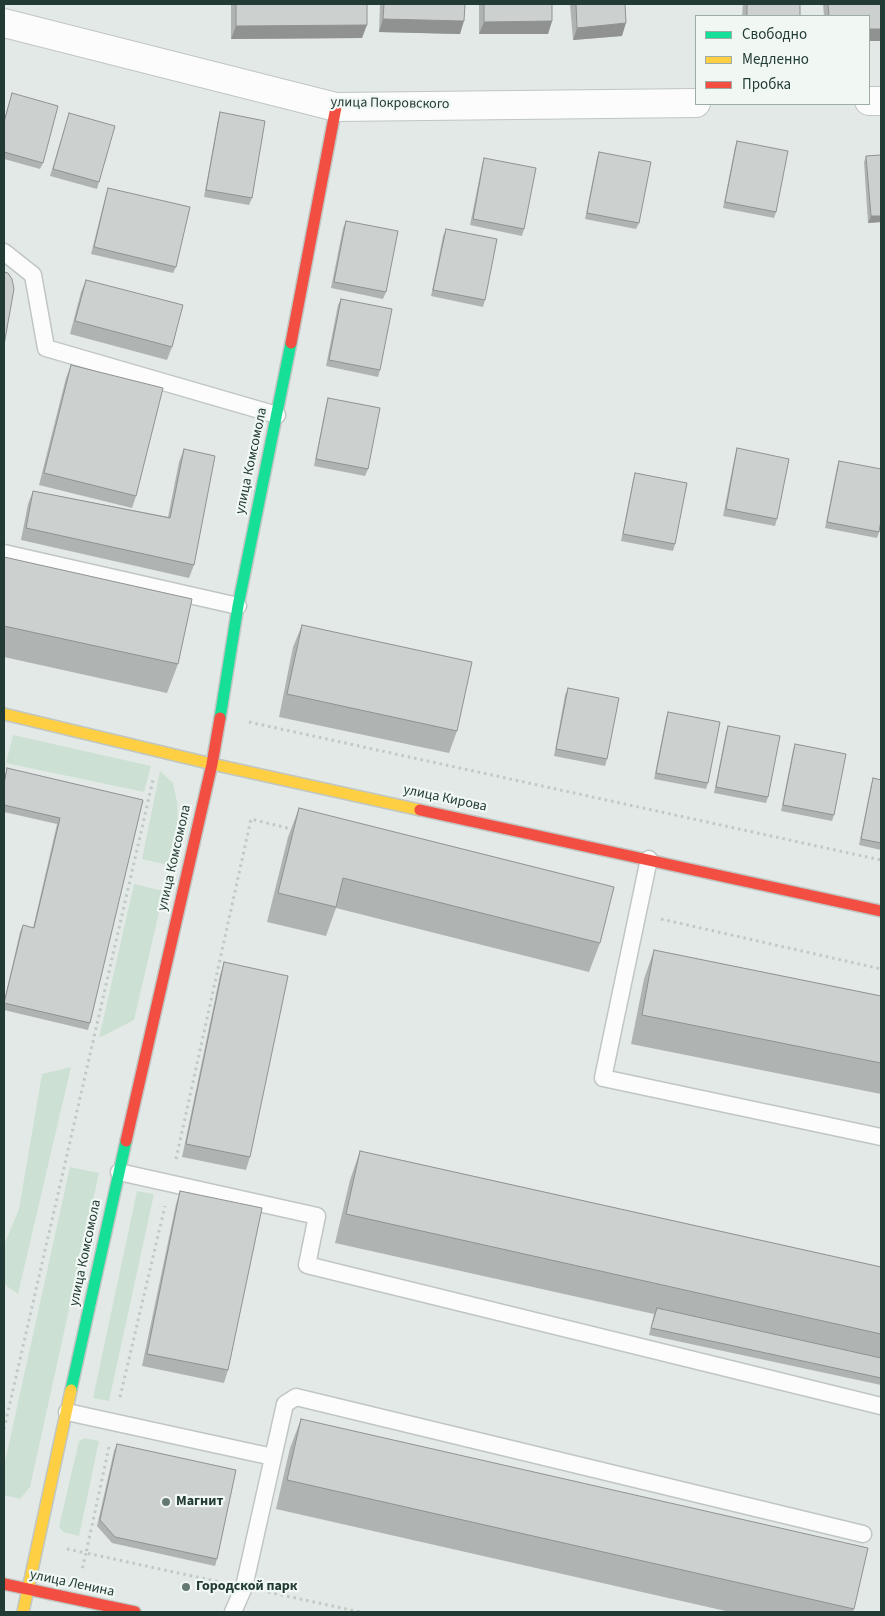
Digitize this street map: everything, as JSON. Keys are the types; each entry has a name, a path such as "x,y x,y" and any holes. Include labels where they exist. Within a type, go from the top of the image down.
{"street":[{"name":"улица Покровского","path":"4,23 336,107 695,103"},
{"name":"улица Комсомола","path":"23,1612 119,1172 212,764 238,606 336,107"},
{"name":"улица Кирова","path":"4,714 212,764 881,911"},
{"name":"улица Ленина","path":"4,1584 134,1612"}],"lane":[{"path":"4,252 33,274 46,348 277,414"},
{"path":"4,553 238,606"},
{"path":"649,859 603,1078 881,1137"},
{"path":"119,1172 317,1216 308,1265 881,1406"},
{"path":"233,1612 244,1587 285,1404 296,1397 863,1534"},
{"path":"67,1412 273,1457"}],"path":[{"path":"220,716 881,860"},
{"path":"4,1429 160,750"},
{"path":"299,831 251,819 86,1553 360,1612"},
{"path":"638,914 881,969"}],"green space":[{"path":"13,735 151,766 144,792 6,763"},
{"path":"160,771 173,783 177,802 178,820 168,865 142,859"},
{"path":"134,884 164,891 134,1020 99,1038"},
{"path":"71,1067 18,1294 4,1284 4,1245 19,1209 42,1074"},
{"path":"70,1167 99,1173 30,1487 20,1499 4,1495 4,1466"},
{"path":"137,1191 154,1194 109,1401 93,1398"},
{"path":"85,1438 99,1441 79,1536 63,1532 59,1527 79,1441"}],"building":[{"path":"236,4 367,4 367,25 236,26"},
{"path":"384,4 465,4 464,21 383,19"},
{"path":"484,4 552,4 552,21 484,22"},
{"path":"576,4 625,4 626,23 577,28"},
{"path":"747,4 800,4 800,15 747,15"},
{"path":"828,4 881,4 881,29 870,29 870,15 829,15"},
{"path":"12,93 58,106 43,163 4,152 4,122"},
{"path":"220,112 265,121 252,198 206,190"},
{"path":"69,113 115,126 99,182 53,169"},
{"path":"737,141 788,151 776,212 725,202"},
{"path":"599,152 651,162 639,223 587,213"},
{"path":"881,155 881,216 871,216 866,156"},
{"path":"484,158 536,168 524,229 473,219"},
{"path":"108,188 190,207 176,267 94,247"},
{"path":"346,221 398,231 386,292 334,282"},
{"path":"446,229 497,239 485,300 433,290"},
{"path":"4,272 8,273 12,279 14,289 4,345"},
{"path":"86,280 183,305 172,347 75,321"},
{"path":"341,299 392,309 380,370 329,360"},
{"path":"71,365 163,388 136,496 44,473"},
{"path":"328,398 380,408 368,469 316,459"},
{"path":"737,448 789,459 777,519 726,509"},
{"path":"184,449 215,456 194,565 26,528 33,491 170,518"},
{"path":"839,461 881,469 881,520 879,532 827,522"},
{"path":"635,473 687,483 675,544 623,534"},
{"path":"4,557 192,599 178,664 4,626"},
{"path":"302,625 472,662 457,731 287,694"},
{"path":"568,688 619,698 607,759 556,749"},
{"path":"668,712 720,722 708,783 656,773"},
{"path":"728,726 780,736 768,797 716,787"},
{"path":"795,744 846,754 834,815 783,805"},
{"path":"7,768 143,800 90,1023 4,1003 23,925 34,928 60,818 4,805 4,784"},
{"path":"873,778 881,780 881,843 861,839"},
{"path":"299,808 614,887 600,943 343,878 336,907 278,893"},
{"path":"654,950 881,996 881,1063 642,1015"},
{"path":"224,962 288,976 250,1157 186,1144"},
{"path":"360,1151 881,1267 881,1334 346,1214"},
{"path":"180,1191 262,1208 228,1370 147,1354"},
{"path":"657,1308 881,1358 881,1378 651,1328"},
{"path":"301,1419 868,1548 854,1609 287,1480"},
{"name":"Магнит","path":"117,1444 236,1470 217,1559 115,1537 100,1520"}],"traffic: fast":[{"path":"220,718 238,606 291,343"},
{"path":"71,1390 126,1141"}],"traffic: slow":[{"path":"4,714 212,764 420,810"},
{"path":"23,1612 71,1390"}],"traffic: jam":[{"path":"291,343 336,107"},
{"path":"126,1141 212,764 220,718"},
{"path":"420,810 881,911"},
{"path":"4,1584 135,1612"}],"place":[{"name":"Магнит","path":"166,1502"},
{"name":"Городской парк","path":"186,1587"}]}
